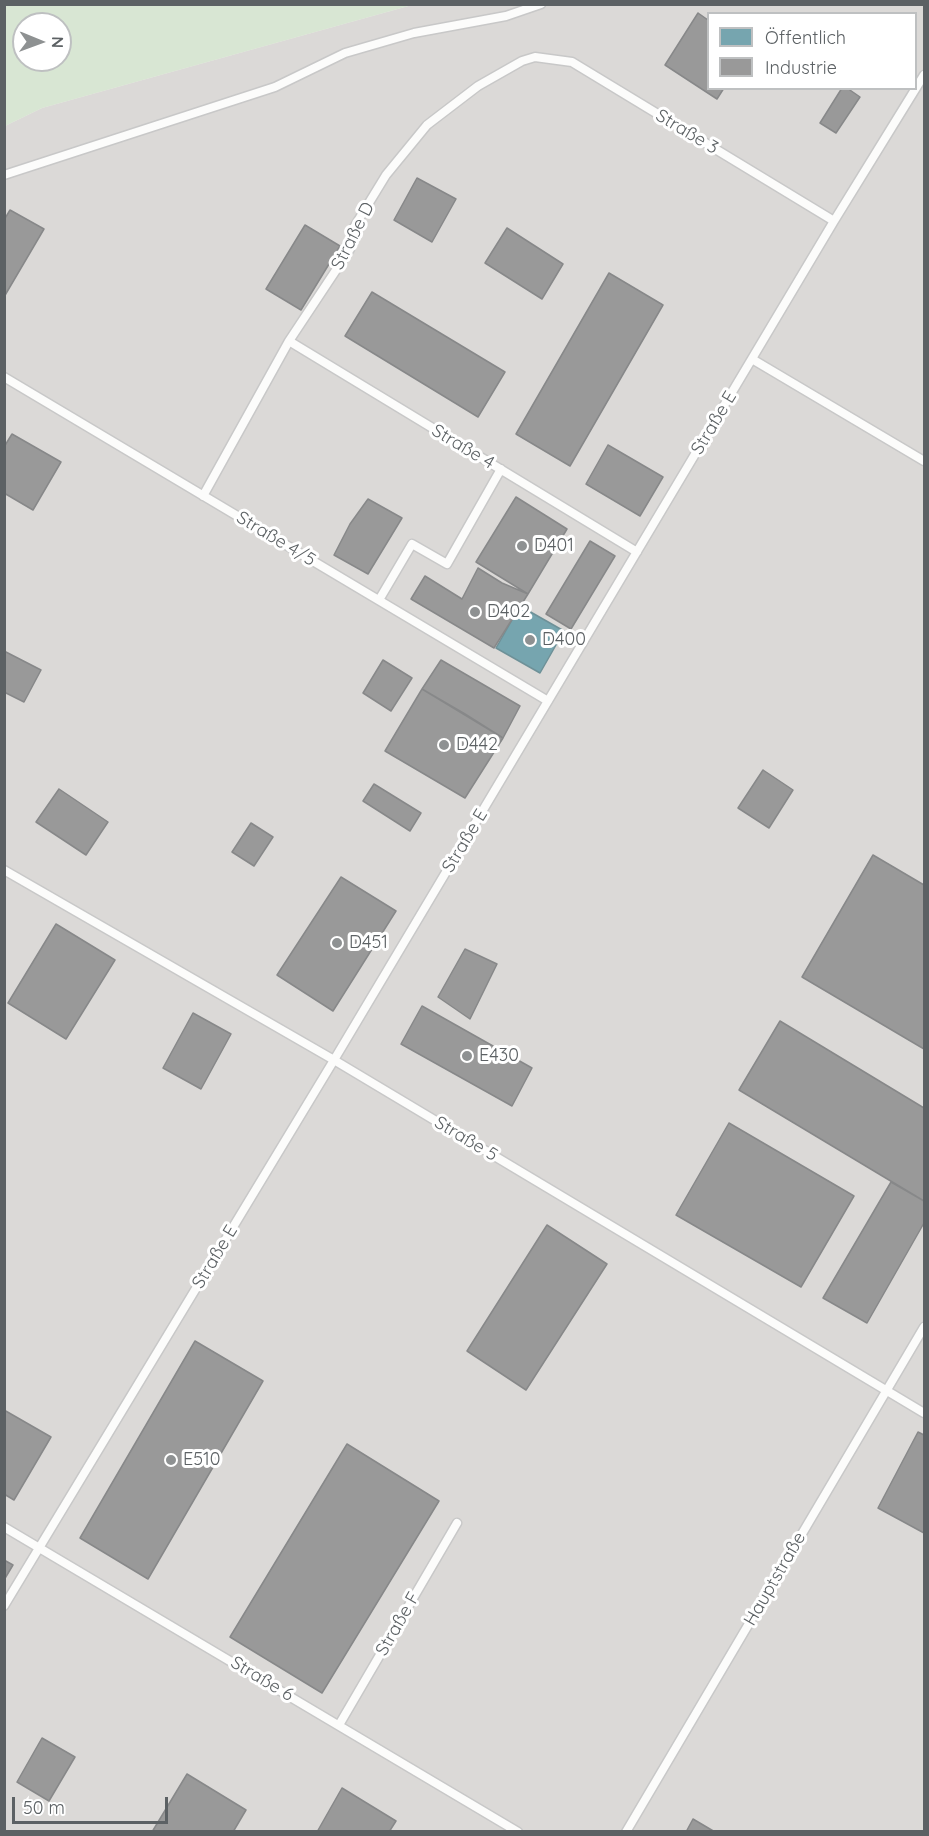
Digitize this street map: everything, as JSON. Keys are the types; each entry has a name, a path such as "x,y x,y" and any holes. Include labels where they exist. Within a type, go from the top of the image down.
{"lane":[{"path":"4,175 275,87 345,53 414,33 506,16 542,4"},
{"name":"Straße 3","path":"536,57 572,62 834,221"},
{"name":"Straße D","path":"203,496 289,341 350,249 353,229 386,175 427,125 477,86 522,61 536,57"},
{"name":"Straße E","path":"4,1606 915,90"},
{"name":"Straße 4","path":"289,341 637,552"},
{"path":"752,359 924,461"},
{"name":"Straße 4/5","path":"4,377 548,701"},
{"path":"378,600 412,544 447,564 501,469"},
{"name":"Straße 5","path":"4,870 334,1060 924,1413"},
{"name":"Hauptstraße","path":"626,1832 924,1327"},
{"name":"Straße F","path":"339,1725 457,1524"},
{"name":"Straße 6","path":"4,1527 518,1832"}],"shaded area":[{"path":"412,5 924,5 924,1831 5,1832 5,126 42,108"}],"green space":[{"path":"5,4 412,4 412,5 42,108 5,126"}],"building: Öffentlich":[{"name":"D400","path":"520,606 564,631 540,673 496,648"}],"building: Industrie":[{"path":"698,13 707,19 707,90 723,90 717,99 665,65"},
{"path":"841,90 850,90 860,97 836,133 820,123"},
{"path":"417,178 456,199 432,242 394,220"},
{"path":"10,210 44,229 4,297 4,220"},
{"path":"305,225 340,246 301,310 266,289"},
{"path":"507,228 563,264 542,299 485,263"},
{"path":"609,273 663,305 570,466 516,434"},
{"path":"372,292 505,372 478,417 345,336"},
{"path":"12,434 61,462 33,510 4,493 4,447"},
{"path":"608,445 663,477 640,516 586,484"},
{"name":"D401","path":"516,497 567,529 528,594 476,562"},
{"path":"368,499 402,518 368,574 334,555 350,524"},
{"path":"590,541 615,556 571,629 546,614"},
{"name":"D402","path":"478,568 502,583 528,594 494,648 411,599 425,576 462,599"},
{"path":"4,651 41,670 24,702 4,692"},
{"path":"383,660 412,678 391,711 363,693"},
{"path":"441,660 520,706 503,738 422,689"},
{"name":"D442","path":"422,689 503,738 465,798 385,751"},
{"path":"763,770 793,790 769,828 738,808"},
{"path":"374,784 421,813 410,831 363,801"},
{"path":"59,789 108,822 86,855 36,822"},
{"path":"251,823 273,837 254,866 232,852"},
{"path":"873,855 924,885 924,1049 802,977"},
{"name":"D451","path":"341,877 396,911 333,1011 277,975"},
{"path":"56,924 115,960 66,1039 8,1003"},
{"path":"465,949 497,964 470,1019 438,997"},
{"name":"E430","path":"422,1006 532,1068 512,1106 401,1044"},
{"path":"193,1013 231,1034 201,1089 163,1068"},
{"path":"780,1021 924,1108 924,1201 739,1090"},
{"path":"729,1123 854,1196 801,1287 676,1215"},
{"path":"891,1182 924,1201 924,1223 867,1323 823,1298"},
{"path":"547,1225 607,1264 526,1390 467,1351"},
{"name":"E510","path":"195,1341 263,1381 148,1579 80,1538"},
{"path":"4,1410 51,1437 14,1500 4,1494"},
{"path":"918,1432 924,1435 924,1533 878,1508"},
{"path":"347,1444 439,1501 322,1693 230,1637"},
{"path":"4,1560 13,1565 4,1580"},
{"path":"42,1738 75,1757 49,1801 17,1782"},
{"path":"187,1774 246,1810 233,1832 152,1832"},
{"path":"342,1788 396,1821 389,1832 317,1832"},
{"path":"693,1819 715,1832 686,1832"}],"place":[{"name":"D401","path":"522,546"},
{"name":"D402","path":"475,612"},
{"name":"D400","path":"530,640"},
{"name":"D442","path":"444,745"},
{"name":"D451","path":"337,943"},
{"name":"E430","path":"467,1056"},
{"name":"E510","path":"171,1460"}]}
